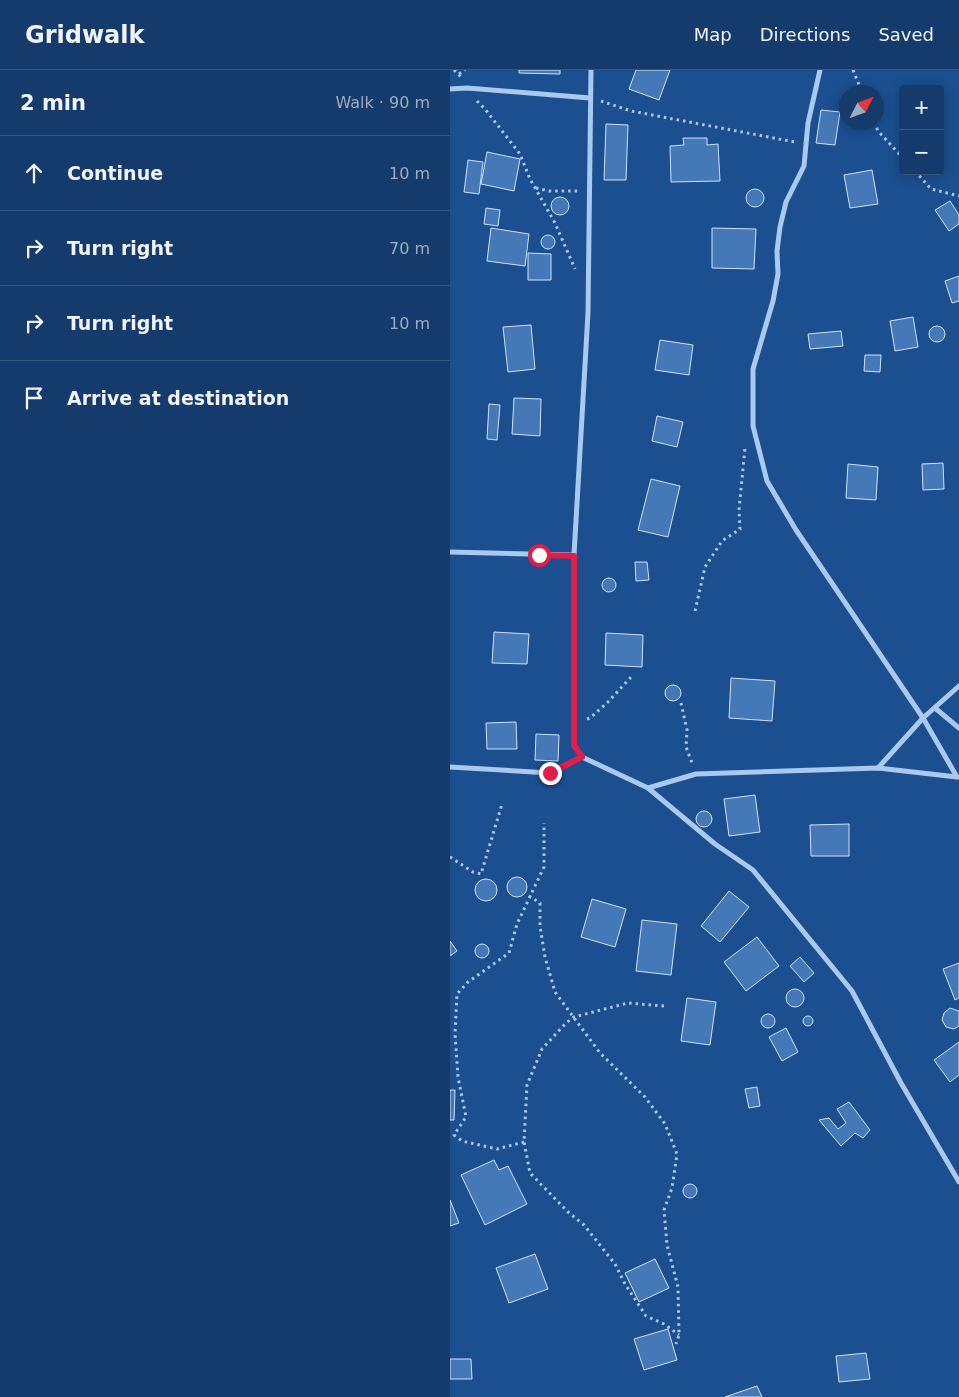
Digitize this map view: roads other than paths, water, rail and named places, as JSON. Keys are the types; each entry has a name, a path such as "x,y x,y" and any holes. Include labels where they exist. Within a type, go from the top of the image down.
{"street":[{"path":"591,70 588,313 574,556 574,745 582,757 648,788 715,844 753,870 852,991 901,1083 959,1182"},
{"path":"648,788 696,774 878,768 957,777 923,718 796,530 767,481 753,426 753,369 773,302 778,274 777,251 780,227 786,202 804,166 808,123 820,70"},
{"path":"450,89 467,88 590,98"},
{"path":"450,552 574,556"},
{"path":"878,768 923,718 959,686"},
{"path":"935,708 959,728"},
{"path":"450,767 550,773 582,757"}]}
